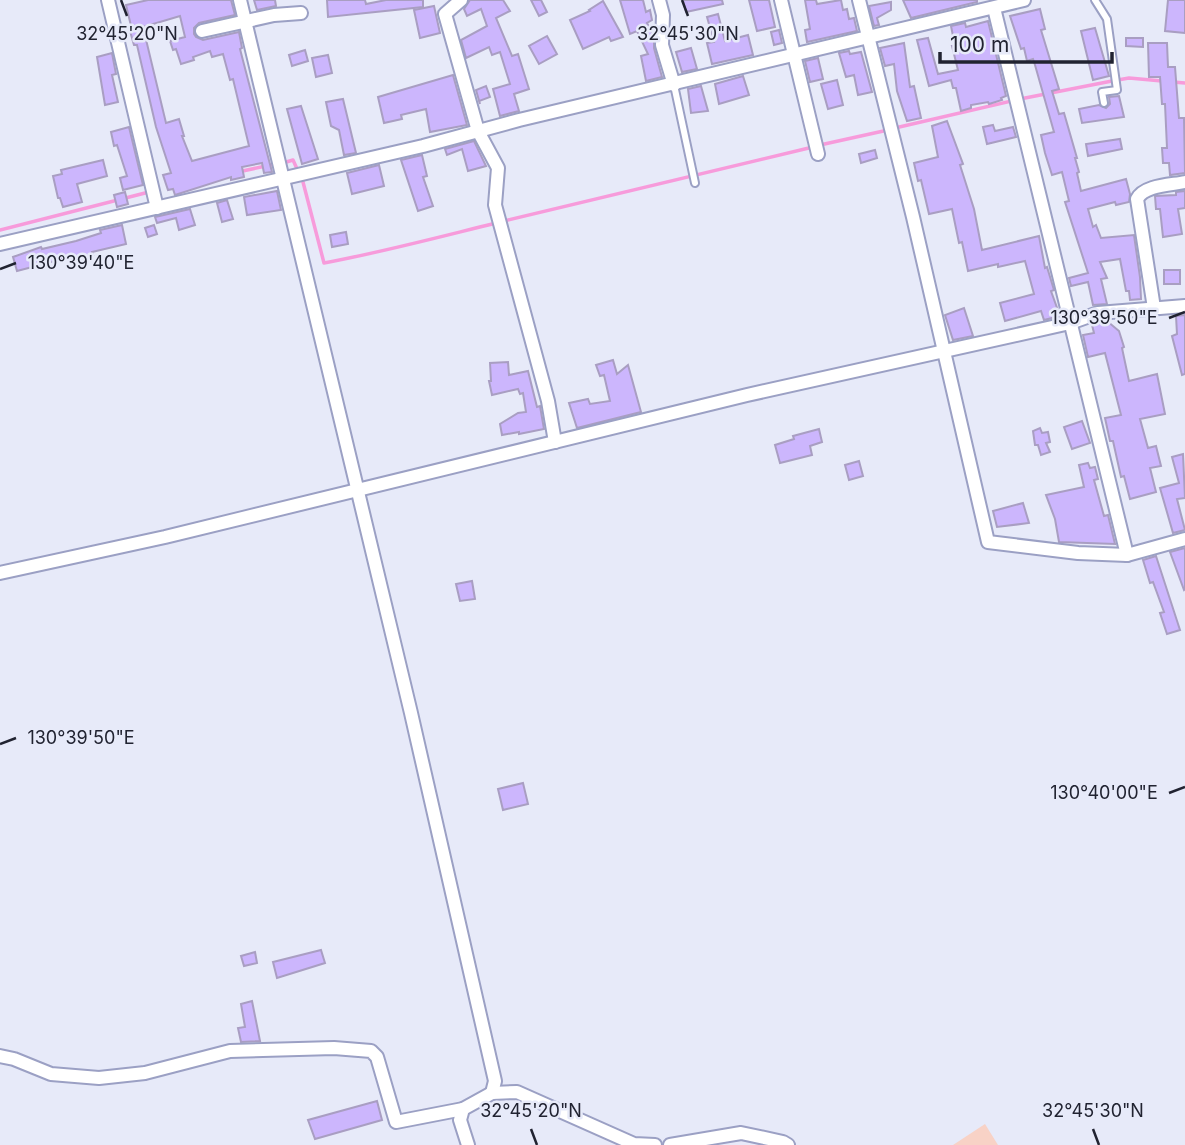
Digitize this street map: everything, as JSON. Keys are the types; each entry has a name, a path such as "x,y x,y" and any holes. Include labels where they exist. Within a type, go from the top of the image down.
{"street":[{"path":"108,0 156,203"},
{"path":"240,0 358,490 495,1080 492,1094"},
{"path":"461,0 445,14 478,131 498,168 495,205 548,401 555,442"},
{"path":"659,0 663,15 662,45 674,85"},
{"path":"781,0 818,153"},
{"path":"859,0 988,542 1078,553 1127,555 1185,539"},
{"path":"0,244 156,203 284,177 1024,0"},
{"path":"990,6 1127,555"},
{"path":"202,31 245,21 301,13"},
{"path":"1154,308 1137,199 1147,190 1185,181"},
{"path":"0,573 165,537 747,395 1070,323 1098,313 1185,306"},
{"path":"0,1056 51,1074 99,1078 145,1073 230,1051 334,1048 371,1051 377,1057 396,1122 463,1109 492,1094 517,1091 634,1144 655,1145"},
{"path":"463,1109 460,1121 468,1145"},
{"path":"670,1145 741,1133 788,1145"}],"lane":[{"path":"1095,0 1107,19 1117,90 1102,92 1104,103"},
{"path":"674,85 695,183"}],"shaded area":[{"path":"985,1124 998,1145 953,1145"}],"building":[{"path":"148,0 231,0 235,15 199,23 194,28 194,34 203,40 239,32 240,49 272,172 264,173 262,163 242,167 244,177 231,180 231,177 175,195 173,189 168,190 163,175 171,173 156,127 137,45 134,45 130,31 132,30 126,5","holes":["180,16 185,37 170,41 181,64 210,51 212,57 223,54 230,80 233,79 249,146 192,161 182,136 179,119 166,123 143,27"]},
{"path":"254,0 275,0 276,6 257,10"},
{"path":"327,0 365,0 366,4 386,0 423,0 423,7 328,17"},
{"path":"470,0 503,0 510,11 496,18 512,56 518,54 529,89 514,94 519,111 500,116 493,89 510,84 500,52 492,55 489,47 466,58 461,40 487,26 481,9 467,16 464,9"},
{"path":"531,0 541,0 547,12 539,16"},
{"path":"620,0 643,0 646,12 650,10 652,20 647,23 654,37 654,48 662,77 646,81 641,56 648,54 637,31 630,34"},
{"path":"683,0 722,0 723,4 686,12"},
{"path":"749,0 769,0 775,27 757,31"},
{"path":"805,0 816,0 817,4 841,0 849,19 854,18 857,31 807,42 805,30 810,29"},
{"path":"903,0 977,0 977,2 911,18"},
{"path":"1168,0 1185,0 1185,33 1165,31"},
{"path":"603,1 623,37 611,41 609,37 583,49 570,20 590,11"},
{"path":"891,2 891,10 877,18 879,25 874,26 869,6"},
{"path":"434,6 440,33 420,38 414,10"},
{"path":"1040,9 1045,29 1041,30 1059,89 1052,91 1059,114 1064,113 1077,158 1081,191 1126,179 1129,202 1116,205 1115,202 1088,209 1093,227 1096,225 1101,238 1134,235 1141,299 1130,300 1120,259 1100,262 1107,278 1101,279 1107,304 1093,305 1088,282 1071,286 1069,278 1088,273 1065,202 1069,201 1062,172 1052,175 1045,153 1041,135 1054,132 1035,65 1033,59 1027,61 1010,16"},
{"path":"718,14 725,41 748,35 753,55 712,64 707,43 714,42 707,17"},
{"path":"988,21 1006,96 989,104 971,105 971,108 961,111 956,88 953,88 951,80 929,86 917,40 928,38 938,74 958,70 952,46 955,46 951,26 965,23 966,27"},
{"path":"1095,28 1109,76 1093,80 1081,31"},
{"path":"779,30 782,43 774,45 771,32"},
{"path":"547,36 557,54 539,64 529,46"},
{"path":"1126,38 1143,38 1143,47 1126,46"},
{"path":"904,43 910,87 914,86 921,118 907,121 897,91 894,64 885,66 880,48"},
{"path":"1148,43 1167,43 1168,67 1175,67 1179,118 1184,118 1185,173 1170,175 1169,163 1163,163 1162,148 1167,148 1165,104 1162,104 1160,77 1149,77"},
{"path":"691,48 697,69 682,72 676,52"},
{"path":"305,50 308,61 292,66 289,55"},
{"path":"849,51 850,54 861,52 872,92 858,95 854,75 846,77 839,53"},
{"path":"112,53 116,74 112,75 118,102 105,105 97,57"},
{"path":"328,55 332,73 316,77 312,58"},
{"path":"818,58 823,79 810,82 805,61"},
{"path":"453,75 467,125 430,132 426,109 401,115 402,119 384,123 378,97"},
{"path":"743,76 749,95 719,104 715,84"},
{"path":"837,80 843,105 828,109 821,84"},
{"path":"486,86 490,97 479,101 476,90"},
{"path":"701,86 708,111 691,113 688,89"},
{"path":"1119,96 1124,117 1082,123 1079,109 1099,105 1106,108 1110,104 1109,97"},
{"path":"343,99 356,153 344,155 339,130 331,126 326,102"},
{"path":"301,106 318,159 302,164 287,109"},
{"path":"947,121 963,164 960,165 974,209 982,250 1039,236 1045,268 1047,267 1054,290 1051,291 1060,316 1044,320 1041,311 1005,321 1000,303 1034,294 1025,261 968,271 952,209 929,214 914,163 938,157 932,126"},
{"path":"993,125 995,131 1013,127 1016,137 987,144 983,127"},
{"path":"129,127 143,185 123,190 120,178 127,176 111,132"},
{"path":"1120,139 1122,149 1088,156 1086,144"},
{"path":"474,141 486,166 468,171 462,149 447,155 445,149"},
{"path":"875,150 877,158 861,163 859,154"},
{"path":"422,155 427,176 423,177 433,206 418,211 401,160"},
{"path":"103,160 107,176 77,184 82,202 63,207 53,176 62,174 61,170"},
{"path":"379,165 384,186 352,194 347,173"},
{"path":"277,191 281,210 247,215 244,197"},
{"path":"1185,191 1185,208 1178,209 1182,234 1163,237 1160,209 1156,209 1155,196 1176,195 1176,192"},
{"path":"125,192 128,204 117,207 114,195"},
{"path":"227,200 233,219 222,222 217,203"},
{"path":"190,209 195,225 179,230 176,218 157,223 155,217"},
{"path":"122,225 126,244 92,252 93,255 76,260 75,257 17,271 13,257 41,247 42,249 76,241 101,233 100,230"},
{"path":"154,225 157,234 148,237 145,228"},
{"path":"346,232 348,244 332,247 330,235"},
{"path":"1164,270 1180,270 1180,284 1164,284"},
{"path":"964,308 973,336 953,340 945,315"},
{"path":"1185,315 1185,374 1182,375 1172,336 1177,334 1176,316"},
{"path":"1107,321 1119,331 1129,381 1157,374 1165,414 1140,419 1148,448 1156,446 1161,466 1150,468 1156,492 1130,499 1124,476 1121,477 1105,418 1121,415 1105,353 1088,357 1083,335 1094,333 1092,325"},
{"path":"613,360 617,374 628,365 641,412 577,428 569,403 588,399 590,404 610,401 604,375 600,376 596,365"},
{"path":"508,362 509,375 528,371 537,407 540,406 544,429 502,435 500,424 518,413 526,412 523,393 520,394 518,389 492,395 489,381 490,363"},
{"path":"1082,421 1090,443 1072,449 1064,427"},
{"path":"1040,428 1042,433 1048,432 1050,442 1046,443 1050,452 1041,455 1038,445 1035,445 1033,431"},
{"path":"819,429 822,442 810,446 812,455 780,463 775,445 794,439 793,436"},
{"path":"1183,454 1185,498 1177,499 1185,530 1173,533 1160,488 1179,483 1172,457"},
{"path":"859,461 863,476 849,480 845,465"},
{"path":"1088,463 1090,468 1095,467 1098,479 1094,480 1104,516 1108,515 1115,544 1059,542 1055,519 1046,495 1084,487 1079,465"},
{"path":"1023,503 1029,523 997,527 993,511"},
{"path":"1185,548 1185,589 1184,590 1170,552"},
{"path":"1156,556 1180,630 1167,634 1160,613 1164,612 1153,582 1150,583 1143,560"},
{"path":"472,581 475,599 460,601 456,584"},
{"path":"523,783 528,804 503,810 498,789"},
{"path":"321,950 325,963 277,978 273,962"},
{"path":"255,952 257,963 244,966 241,956"},
{"path":"252,1001 260,1041 241,1042 238,1028 245,1027 241,1004"},
{"path":"377,1101 382,1120 315,1139 308,1120"}],"waterway":[{"path":"895,128 1020,99 1129,78 1162,81"},
{"path":"1173,82 1185,83"},
{"path":"820,145 888,130"},
{"path":"504,221 813,147"},
{"path":"283,163 293,160 303,182 324,263 496,223"},
{"path":"238,172 275,164"},
{"path":"0,230 149,192"}]}
